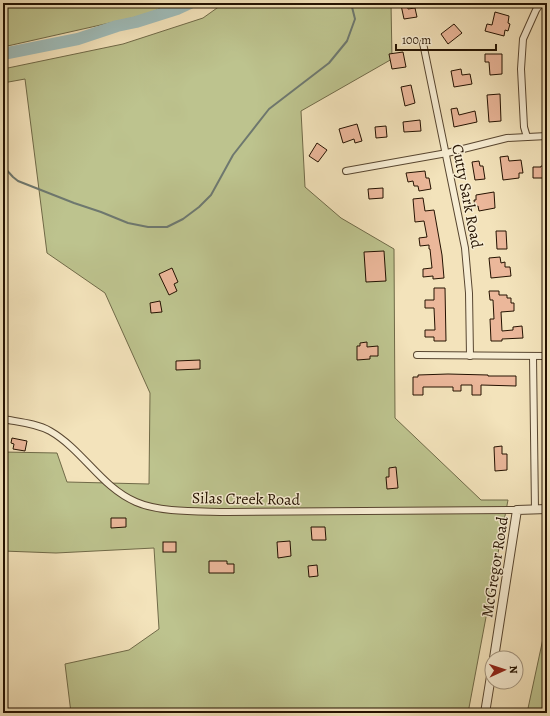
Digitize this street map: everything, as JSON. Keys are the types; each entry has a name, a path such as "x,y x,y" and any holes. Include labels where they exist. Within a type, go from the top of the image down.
{"street":[{"path":"527,137 524,127 521,69 524,40 536,10 542,3"},
{"name":"Cutty Sark Road","path":"423,43 466,248 469,293 470,356"},
{"path":"346,171 447,153 507,138 547,136"},
{"path":"417,355 547,356"},
{"path":"533,356 535,510"},
{"name":"Silas Creek Road","path":"3,419 43,428 51,432 78,453 101,477 125,496 136,502 156,508 190,511 236,512 517,510"},
{"name":"McGregor Road","path":"495,650 517,510 547,509"},
{"path":"485,713 489,690"}],"green space":[{"path":"3,3 173,3 145,15 3,47"},
{"path":"224,3 391,3 392,59 301,111 305,187 341,218 394,249 395,418 481,500 508,500 468,713 71,713 65,664 129,650 159,629 154,548 56,553 3,551 3,452 57,453 67,482 149,484 150,393 105,293 47,253 25,79 3,83 3,69 123,44 203,18"},
{"path":"547,620 547,713 527,713"}],"building":[{"path":"407,4 408,9 415,8 417,17 404,19 401,5"},
{"path":"495,12 509,16 508,23 510,24 508,31 505,30 504,36 485,31 487,24 492,25"},
{"path":"454,24 462,33 448,44 441,34"},
{"path":"403,52 406,67 392,69 389,54"},
{"path":"485,54 502,54 502,74 490,75 489,62 485,62"},
{"path":"461,69 462,75 470,74 472,84 454,87 451,71"},
{"path":"411,85 415,103 405,106 401,87"},
{"path":"500,94 501,121 489,122 487,95"},
{"path":"457,108 459,115 475,111 477,122 454,127 451,109"},
{"path":"420,120 421,131 404,132 403,122"},
{"path":"357,124 362,141 355,143 354,139 343,143 339,129"},
{"path":"386,126 387,137 376,138 375,127"},
{"path":"317,143 327,150 318,162 309,156"},
{"path":"508,156 509,161 521,160 523,173 519,173 519,178 503,180 500,157"},
{"path":"479,161 480,166 483,166 485,179 475,180 472,162"},
{"path":"547,166 547,178 533,178 533,167"},
{"path":"425,171 426,178 429,178 431,189 419,191 418,186 414,186 413,181 408,182 406,173"},
{"path":"383,188 383,198 369,199 368,189"},
{"path":"494,192 495,208 479,211 478,206 475,207 474,200 476,200 476,195"},
{"path":"423,198 425,211 434,210 442,255 444,278 433,279 433,276 423,277 423,269 432,268 430,249 429,245 420,246 419,238 427,237 424,221 415,222 413,199"},
{"path":"496,231 506,231 507,249 497,249"},
{"path":"384,251 386,281 366,282 364,252"},
{"path":"500,257 501,263 505,262 505,267 510,267 511,276 491,278 489,258"},
{"path":"172,268 178,282 174,284 177,291 169,295 159,274"},
{"path":"434,288 445,288 446,341 434,341 434,337 425,337 425,330 435,330 434,308 425,308 425,300 434,300"},
{"path":"489,291 499,291 499,295 507,295 507,298 511,298 511,303 514,303 514,311 501,312 502,331 513,330 513,327 522,326 523,338 491,341 490,319 494,319 493,300 490,300"},
{"path":"160,301 162,312 151,313 150,303"},
{"path":"367,342 367,347 378,346 378,356 370,356 370,359 357,360 357,346 360,346 360,343"},
{"path":"200,360 200,369 176,370 176,361"},
{"path":"448,374 516,376 516,386 481,385 481,395 472,395 472,385 461,385 461,391 453,391 453,387 423,387 423,395 413,395 413,377 418,377 418,375"},
{"path":"12,438 27,441 25,451 13,449 14,444 11,443"},
{"path":"502,446 502,454 507,454 507,470 495,471 494,447"},
{"path":"396,467 398,488 387,489 386,477 389,477 389,468"},
{"path":"111,518 126,518 126,527 111,528"},
{"path":"311,527 325,527 326,540 312,540"},
{"path":"290,541 291,556 278,558 277,542"},
{"path":"163,542 176,542 176,552 163,552"},
{"path":"209,561 227,561 227,564 234,564 234,573 209,573"},
{"path":"317,565 318,576 309,577 308,566"}],"waterway":[{"path":"3,54 78,39 177,9 190,3"},
{"path":"3,166 18,181 74,203 128,223 148,227 167,227 183,219 199,207 211,195 233,155 269,109 329,63 347,41 355,19 351,3"}]}
